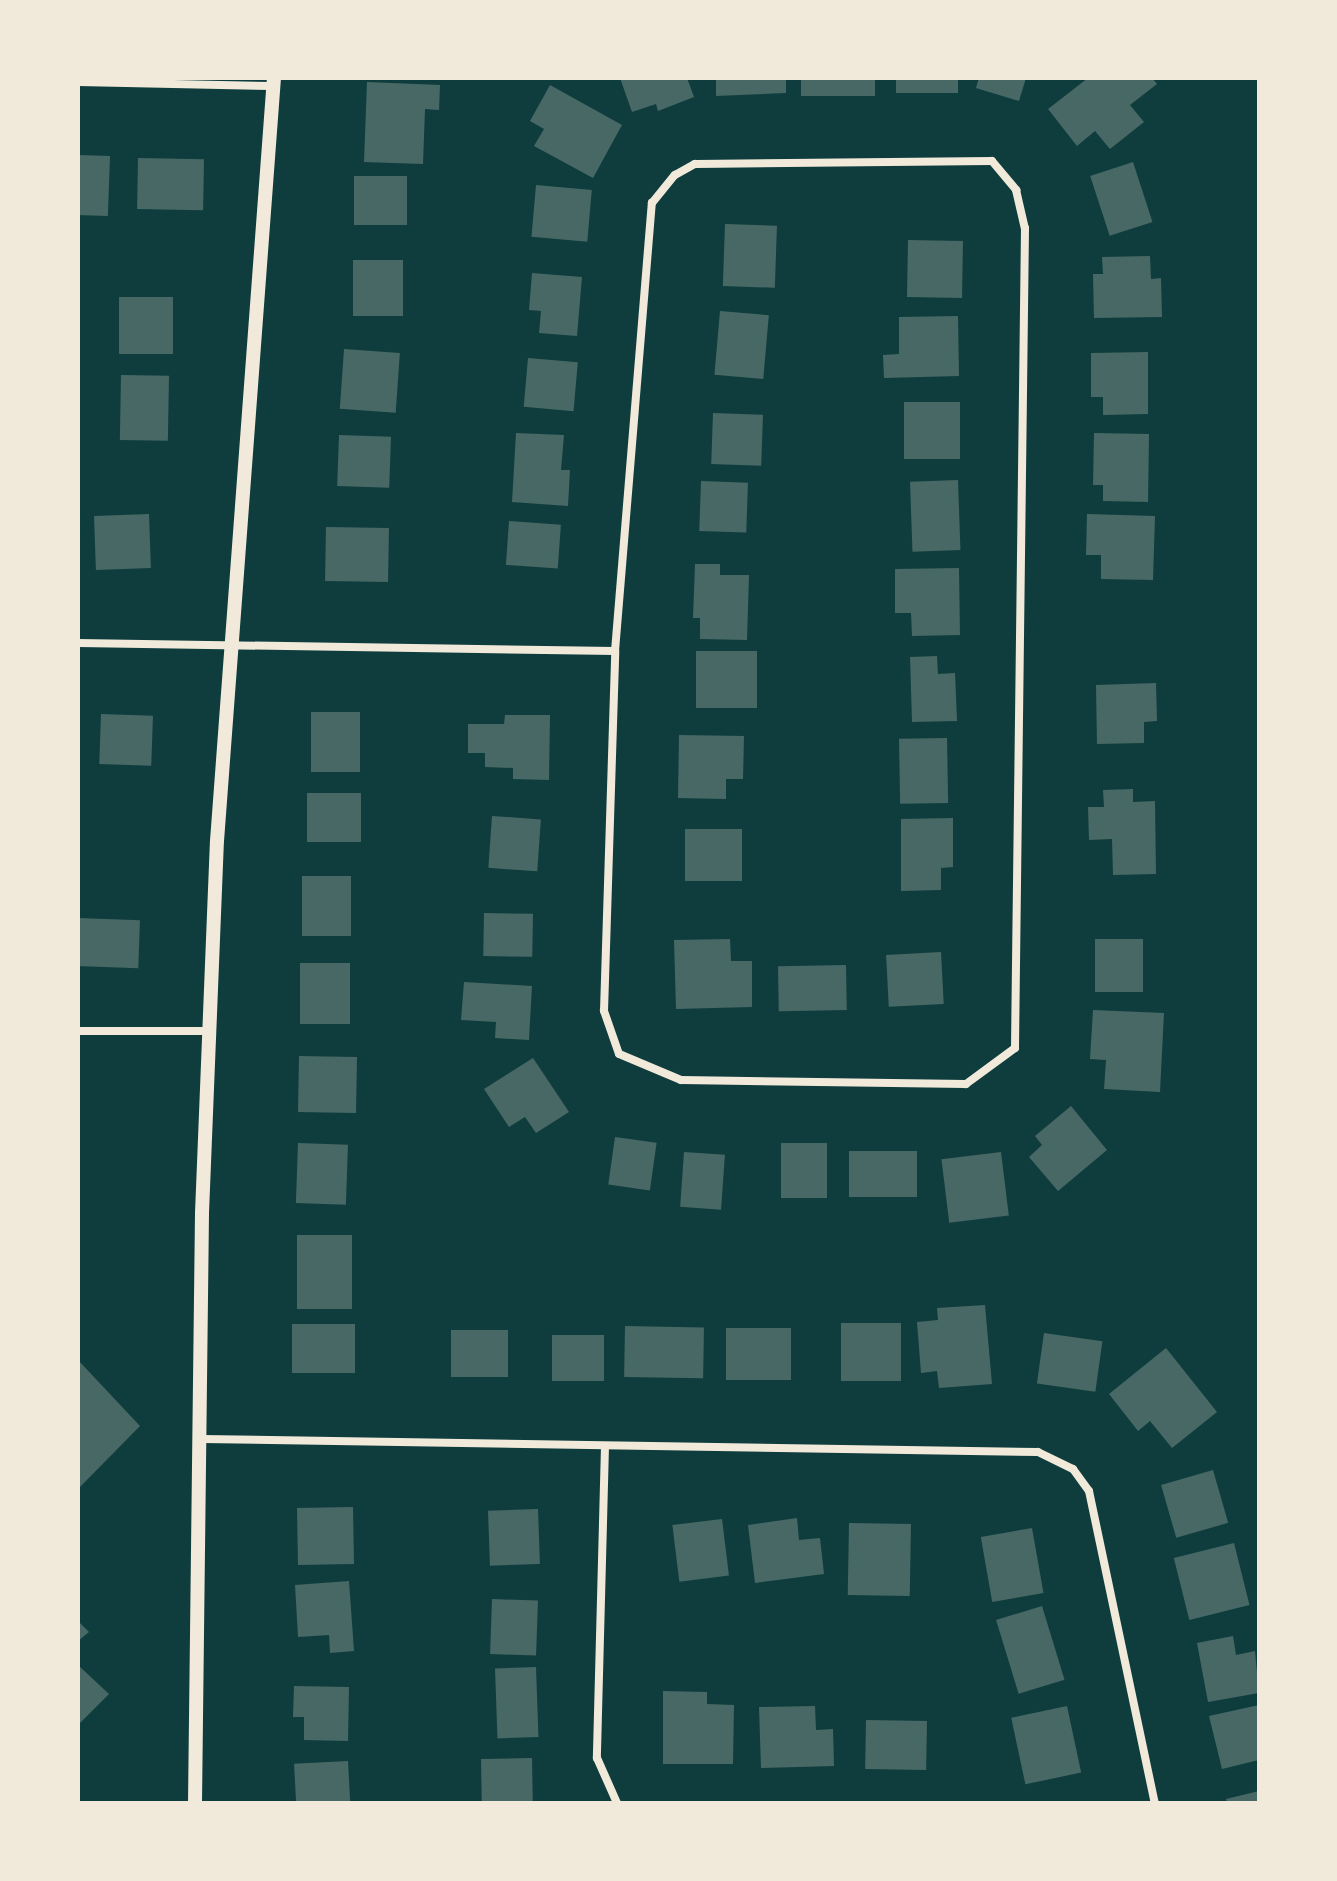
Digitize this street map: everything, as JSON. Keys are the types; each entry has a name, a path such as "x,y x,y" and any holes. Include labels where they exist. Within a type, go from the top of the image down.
{"street":[{"path":"78,82 274,82 230,644 210,1031 195,1803"},
{"path":"992,161 1016,190 1025,228 1015,1048 966,1084 681,1080 619,1054 604,1011 615,651 652,203 675,175 695,164 992,161"},
{"path":"78,643 615,651"},
{"path":"78,1031 210,1031"},
{"path":"202,1439 1038,1452 1073,1469 1089,1491 1155,1803"},
{"path":"605,1446 597,1758 617,1803"}],"building":[{"path":"620,78 687,78 694,97 658,111 656,104 632,112"},
{"path":"716,78 786,78 786,93 716,96"},
{"path":"801,78 875,78 875,96 801,96"},
{"path":"896,78 958,78 958,93 896,93"},
{"path":"979,78 1026,78 1019,101 976,88"},
{"path":"1088,78 1152,78 1157,84 1130,105 1144,122 1110,149 1095,131 1077,146 1048,109"},
{"path":"367,82 440,85 439,110 425,109 423,164 364,162"},
{"path":"550,85 622,125 593,178 534,146 544,129 530,121"},
{"path":"78,155 110,156 108,216 78,215"},
{"path":"138,158 204,159 203,210 137,209"},
{"path":"1133,162 1152,222 1110,236 1090,176"},
{"path":"354,176 407,176 407,225 354,225"},
{"path":"536,185 592,190 587,242 531,237"},
{"path":"725,224 777,226 775,288 723,286"},
{"path":"908,240 963,241 962,298 907,297"},
{"path":"1150,256 1151,279 1161,278 1162,317 1094,318 1093,274 1103,274 1102,257"},
{"path":"353,260 403,260 403,316 353,316"},
{"path":"532,273 582,277 577,336 539,333 541,311 529,310"},
{"path":"119,297 173,297 173,354 119,354"},
{"path":"720,311 769,315 763,379 714,375"},
{"path":"958,316 959,376 884,378 883,355 899,354 899,317"},
{"path":"344,349 400,353 396,413 340,409"},
{"path":"1148,352 1148,414 1103,415 1103,397 1091,397 1091,353"},
{"path":"528,358 578,362 574,411 524,407"},
{"path":"121,375 169,376 168,441 120,440"},
{"path":"904,402 960,402 960,459 904,459"},
{"path":"713,413 763,415 761,466 711,464"},
{"path":"516,433 564,435 561,470 570,470 568,506 512,502"},
{"path":"1094,433 1149,434 1148,502 1103,501 1103,485 1093,485"},
{"path":"339,435 391,437 389,488 337,486"},
{"path":"958,480 960,550 912,552 910,482"},
{"path":"701,481 748,483 746,533 699,531"},
{"path":"149,514 151,568 96,570 94,516"},
{"path":"1087,514 1155,516 1153,580 1101,579 1101,555 1086,555"},
{"path":"509,521 561,525 558,569 506,565"},
{"path":"326,527 389,528 388,582 325,581"},
{"path":"695,564 720,564 720,575 749,575 747,640 700,639 700,618 693,618"},
{"path":"959,568 960,635 912,636 911,613 895,613 895,569"},
{"path":"696,651 757,651 757,708 696,708"},
{"path":"937,656 938,674 955,673 957,721 912,722 910,657"},
{"path":"1156,683 1157,721 1144,722 1144,743 1097,744 1096,685"},
{"path":"311,712 360,712 360,772 311,772"},
{"path":"101,714 153,716 151,766 99,764"},
{"path":"505,715 550,715 549,780 513,779 513,768 485,767 485,753 468,753 468,724 504,724"},
{"path":"679,735 744,736 743,779 726,779 726,799 678,798"},
{"path":"947,738 948,803 900,804 899,739"},
{"path":"1133,789 1133,802 1155,801 1156,874 1113,875 1112,839 1089,840 1088,807 1104,807 1103,790"},
{"path":"307,793 361,793 361,842 307,842"},
{"path":"492,816 541,819 537,871 488,868"},
{"path":"953,818 953,867 941,868 941,890 901,891 901,819"},
{"path":"685,829 742,829 742,881 685,881"},
{"path":"302,876 351,876 351,936 302,936"},
{"path":"484,913 533,914 532,957 483,956"},
{"path":"78,918 140,920 138,968 78,966"},
{"path":"730,939 731,961 752,961 752,1007 676,1009 674,940"},
{"path":"1095,939 1143,939 1143,992 1095,992"},
{"path":"941,952 944,1004 889,1007 886,955"},
{"path":"300,963 350,963 350,1024 300,1024"},
{"path":"846,965 847,1010 779,1011 778,966"},
{"path":"464,982 532,986 529,1040 495,1038 496,1022 461,1020"},
{"path":"1093,1010 1164,1013 1160,1092 1104,1089 1106,1060 1090,1059"},
{"path":"299,1056 357,1057 356,1113 298,1112"},
{"path":"533,1058 569,1112 536,1133 525,1117 509,1127 484,1089"},
{"path":"1071,1106 1107,1150 1058,1191 1029,1157 1042,1145 1035,1136"},
{"path":"615,1137 657,1143 650,1190 608,1185"},
{"path":"298,1143 348,1145 346,1205 296,1203"},
{"path":"781,1143 827,1143 827,1198 781,1198"},
{"path":"849,1151 917,1151 917,1197 849,1197"},
{"path":"684,1152 725,1155 721,1210 680,1207"},
{"path":"1001,1152 1009,1216 949,1223 941,1159"},
{"path":"297,1235 352,1235 352,1309 297,1309"},
{"path":"985,1305 992,1384 939,1388 937,1371 921,1373 917,1322 938,1320 937,1308"},
{"path":"841,1323 901,1323 901,1381 841,1381"},
{"path":"292,1324 355,1324 355,1373 292,1373"},
{"path":"625,1326 704,1327 703,1378 624,1377"},
{"path":"726,1328 791,1328 791,1380 726,1380"},
{"path":"451,1330 508,1330 508,1377 451,1377"},
{"path":"1044,1333 1102,1341 1095,1392 1037,1384"},
{"path":"552,1335 604,1335 604,1381 552,1381"},
{"path":"1166,1348 1217,1412 1172,1448 1150,1421 1138,1431 1109,1394"},
{"path":"78,1360 140,1426 78,1489"},
{"path":"1213,1470 1228,1523 1176,1538 1161,1485"},
{"path":"353,1507 354,1564 298,1565 297,1508"},
{"path":"538,1509 540,1564 490,1566 488,1511"},
{"path":"797,1518 799,1540 820,1538 824,1574 755,1583 748,1525"},
{"path":"722,1519 729,1576 679,1582 672,1525"},
{"path":"849,1523 911,1524 910,1596 848,1595"},
{"path":"1032,1528 1043,1593 992,1602 981,1537"},
{"path":"1234,1543 1249,1605 1189,1620 1174,1558"},
{"path":"349,1581 354,1651 330,1653 329,1635 298,1637 295,1585"},
{"path":"492,1599 538,1601 536,1656 490,1654"},
{"path":"1042,1606 1065,1680 1019,1694 996,1620"},
{"path":"78,1621 89,1632 78,1641"},
{"path":"1233,1636 1236,1655 1255,1651 1259,1693 1208,1702 1197,1643"},
{"path":"78,1665 109,1694 78,1725"},
{"path":"536,1667 538,1737 497,1738 495,1668"},
{"path":"294,1686 349,1687 348,1741 304,1740 304,1717 293,1717"},
{"path":"663,1691 707,1692 707,1704 734,1705 733,1764 663,1764"},
{"path":"1259,1705 1259,1760 1222,1769 1209,1716"},
{"path":"815,1706 816,1730 833,1729 834,1766 761,1768 759,1707"},
{"path":"1067,1706 1081,1773 1025,1784 1011,1718"},
{"path":"866,1720 927,1721 926,1770 865,1769"},
{"path":"532,1758 533,1803 482,1803 481,1759"},
{"path":"348,1761 350,1803 296,1803 294,1764"},
{"path":"1259,1791 1259,1803 1227,1803 1226,1799"}]}
